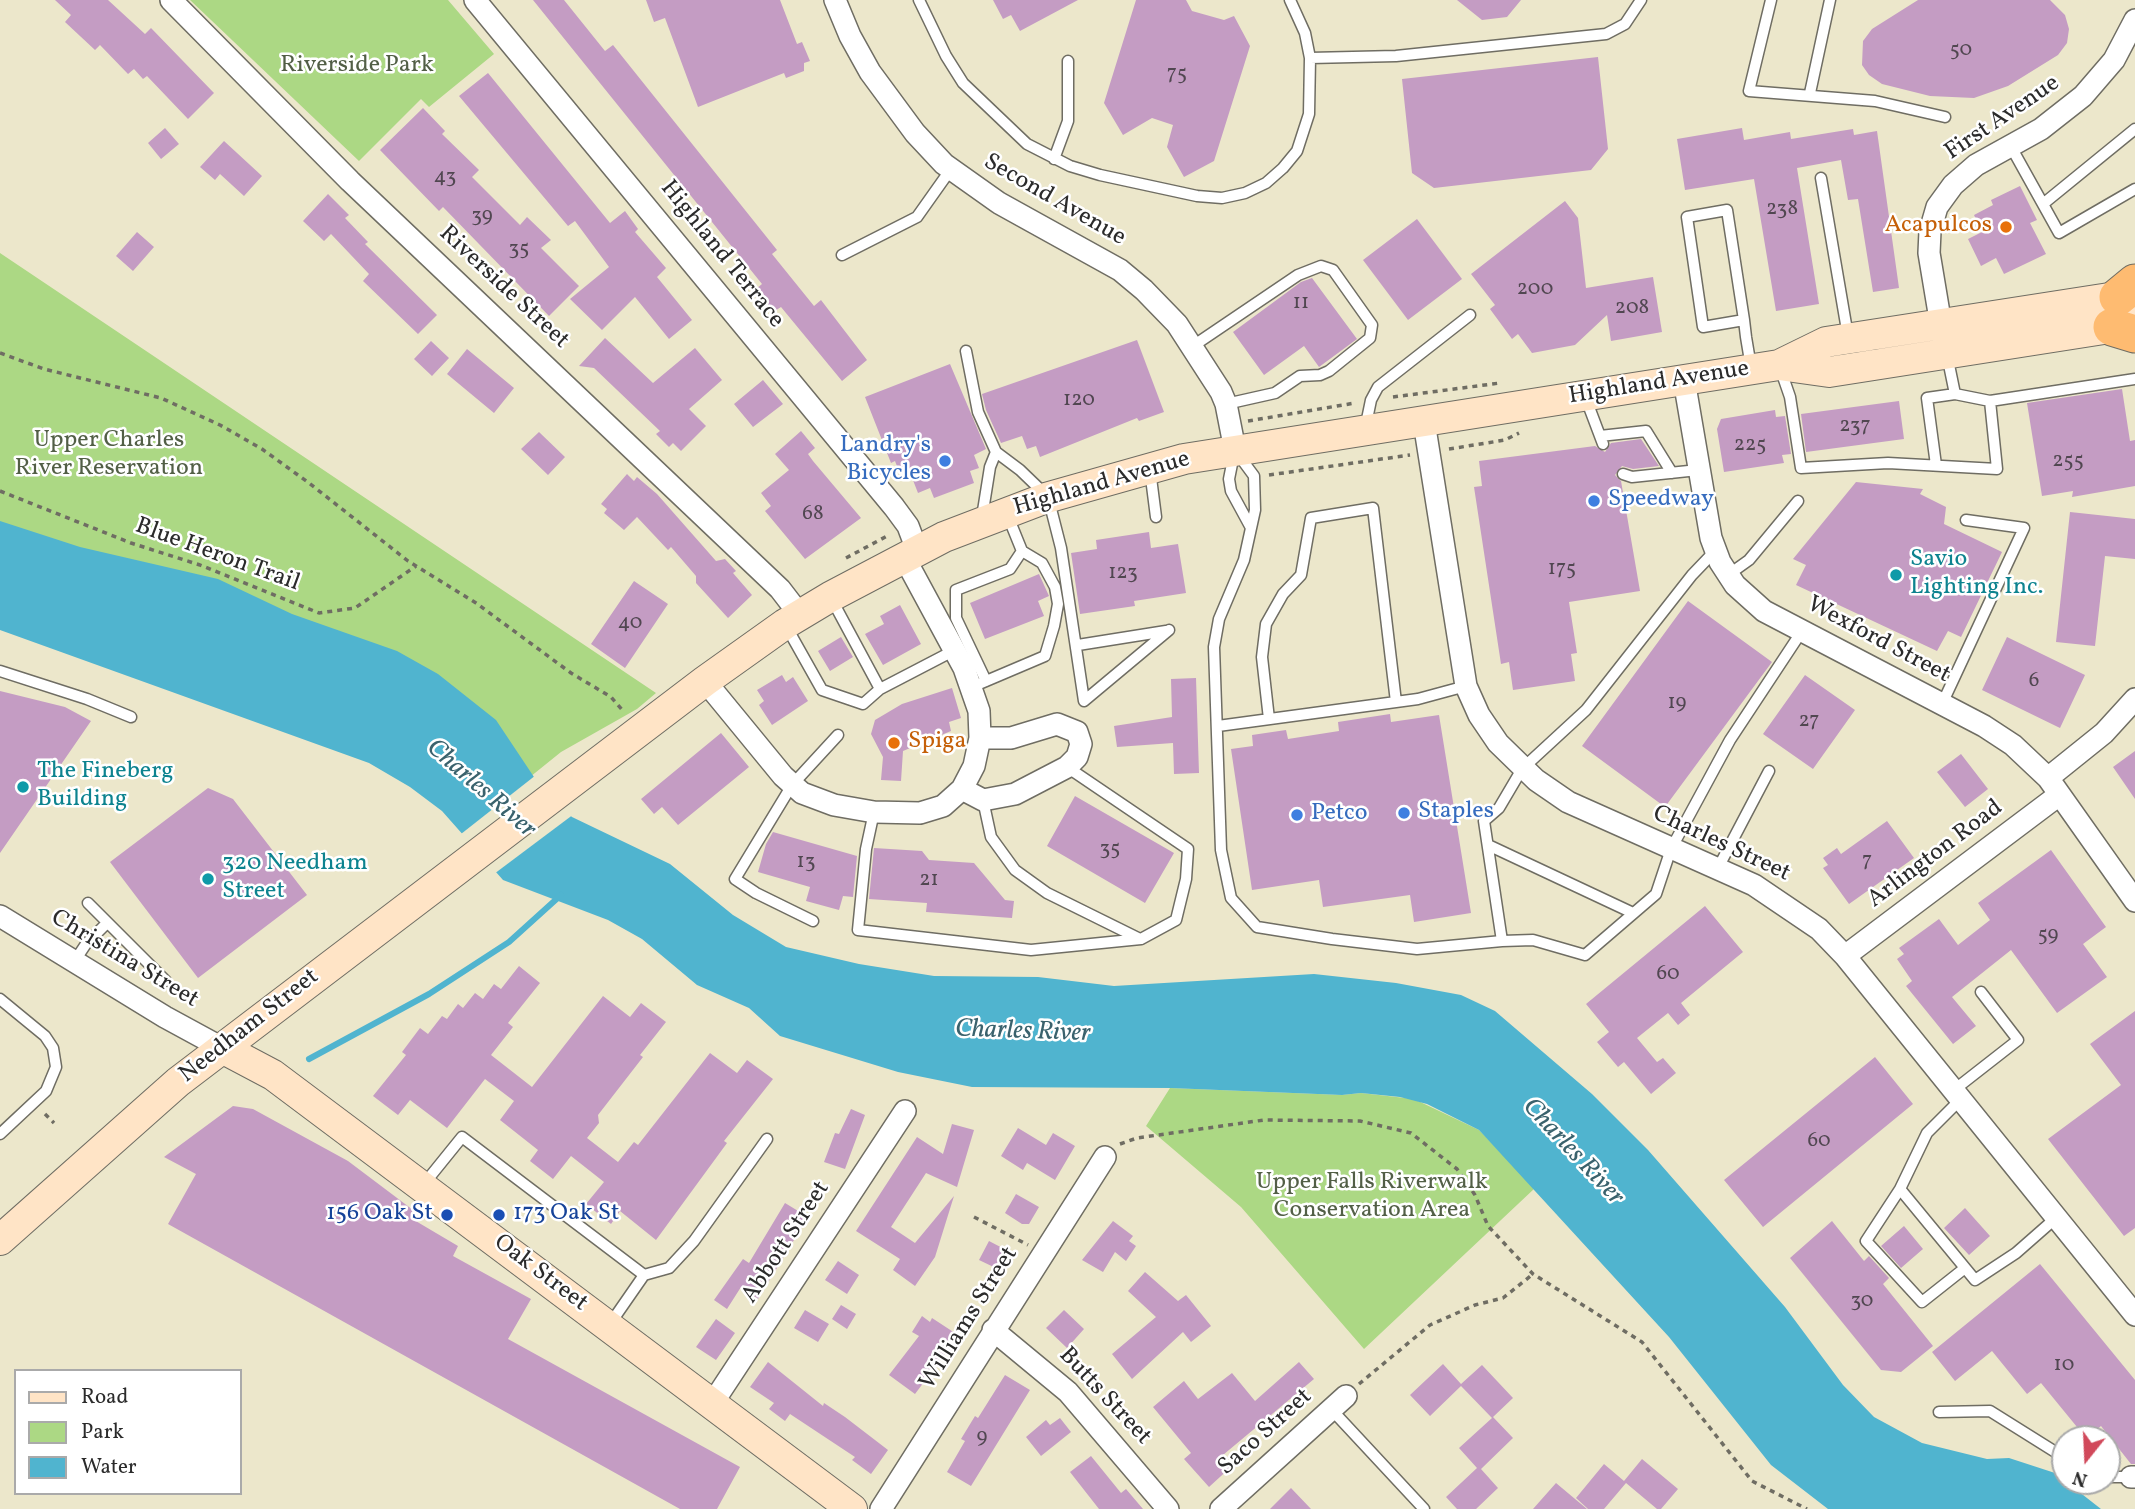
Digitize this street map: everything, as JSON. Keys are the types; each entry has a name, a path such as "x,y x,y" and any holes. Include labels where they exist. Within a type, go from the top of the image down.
{"main road":[{"name":"Highland Avenue","path":"511,828 705,681 792,619 911,554 994,517 1048,497 1150,467 1235,450 1765,367 1826,342 1940,326 2128,310"},
{"name":"Highland Avenue","path":"1765,367 1829,372 1947,355 2128,310"},
{"name":"Needham Street","path":"0,1240 118,1132 222,1048 511,828"},
{"name":"Oak Street","path":"222,1048 273,1074 852,1509"}],"street":[{"name":"Riverside Street","path":"171,0 342,173 780,589 792,619"},
{"name":"Highland Terrace","path":"475,0 908,526 911,554 955,650 979,684 980,738"},
{"name":"Second Avenue","path":"835,0 850,36 877,83 915,133 951,169 999,203 1121,270 1157,302 1193,346 1226,404 1235,450"},
{"name":"First Avenue","path":"1947,355 1929,253 1930,231 1937,206 1963,175 2056,119 2095,85 2114,60 2135,20"},
{"name":"Wexford Street","path":"1684,380 1698,470 1715,551 1728,575 1754,604 2013,745 2053,786 2135,901"},
{"name":"Charles Street","path":"1424,422 1466,685 1488,729 1522,769 1568,802 1718,869 1785,903 1819,929 1845,956 2135,1315"},
{"path":"705,681 792,785 823,802 874,812 933,810 953,799 974,766 980,738 1003,740 1049,724 1064,725 1077,732 1082,744 1077,757 1066,767 1015,794 983,800 961,789"},
{"name":"Arlington Road","path":"1845,956 2053,786 2135,699"},
{"name":"Christina Street","path":"0,916 165,1017 222,1048"},
{"name":"Abbott Street","path":"712,1404 905,1111"},
{"name":"Williams Street","path":"881,1509 1105,1157"},
{"name":"Butts Street","path":"993,1330 1068,1392 1168,1509"},
{"name":"Saco Street","path":"1221,1509 1338,1402"}],"lane":[{"path":"919,0 946,56 969,89 1015,135 1054,159 1100,175 1197,196 1222,198 1245,193 1283,169 1303,139 1309,114 1310,58 1305,33 1290,0"},
{"path":"1310,58 1386,57 1597,36 1613,31 1625,23 1641,0"},
{"path":"1771,0 1749,91 1810,93 1875,102 1945,117"},
{"path":"1810,93 1830,0"},
{"path":"1054,159 1068,121 1068,61"},
{"path":"2043,204 2135,129"},
{"path":"2010,145 2059,233 2135,189"},
{"path":"842,254 917,217 951,169"},
{"path":"1821,178 1843,319 1849,339"},
{"path":"1744,320 1703,327 1687,217 1727,210 1744,320 1765,367 1790,397 1801,468 1888,463 1997,469 1990,401"},
{"path":"1193,346 1298,275 1321,266 1333,270 1372,325 1370,338 1329,371 1320,375 1300,376 1275,393 1226,404"},
{"path":"1364,431 1371,400 1378,387 1470,315"},
{"path":"965,351 978,412 996,452 1048,497 1061,548 1078,645 1084,701 1169,630 1078,645"},
{"path":"1947,355 1955,394"},
{"path":"1936,465 1927,398 1955,394 1990,401 2135,379"},
{"path":"1585,396 1602,440 1646,431 1672,473"},
{"path":"1235,450 1229,479 1231,491 1240,513 1250,526"},
{"path":"1235,450 1254,476 1255,510 1244,561 1219,619 1214,647 1221,850 1231,898 1257,927 1417,949 1533,940 1585,955 1656,894 1671,849 1750,707 1802,631"},
{"path":"996,452 990,467 994,517 1022,551 1042,563 1055,587 1058,604 1045,656 979,684 956,618 956,590 1010,569 1022,551"},
{"path":"1150,467 1156,517"},
{"path":"1623,474 1632,477 1698,470"},
{"path":"1728,575 1757,552 1798,501"},
{"path":"1269,719 1262,657 1265,624 1283,594 1301,575 1311,518 1373,508 1396,702"},
{"path":"1942,704 2024,528 1966,520"},
{"path":"1502,942 1484,821 1499,807 1522,769 1586,710 1692,575 1715,551"},
{"path":"830,597 880,689"},
{"path":"792,619 822,690 863,704 880,689 955,650"},
{"path":"0,671 87,699 131,718"},
{"path":"1218,721 1269,719 1396,702 1466,685"},
{"path":"813,921 756,893 735,879 792,785 838,735"},
{"path":"874,812 866,849 858,930 1031,950 1141,939 1176,920 1186,879 1188,849 1066,767"},
{"path":"1718,869 1769,771"},
{"path":"983,800 991,837 1015,870 1047,893 1141,939"},
{"path":"1488,845 1633,914"},
{"path":"88,903 166,981"},
{"path":"74,962 86,944 107,923"},
{"path":"1965,1268 1922,1303 1866,1241 1900,1189 1927,1133 1958,1095 2018,1040 1981,992"},
{"path":"0,999 45,1036 53,1048 56,1067 46,1091 0,1133"},
{"path":"422,1186 462,1137 644,1275"},
{"path":"609,1326 644,1275 669,1268 694,1241 767,1139"},
{"path":"1900,1189 1975,1280 2016,1253 2057,1217"},
{"path":"1338,1402 1424,1509"},
{"path":"1939,1412 1990,1411 2051,1449"}],"path":[{"path":"0,353 44,369 161,398 202,415 271,455 416,566 611,697 625,713"},
{"path":"1317,469 1394,458"},
{"name":"Blue Heron Trail","path":"0,491 131,543 200,565 319,613 355,608 416,566"},
{"path":"1105,1157 1115,1145 1137,1138 1264,1121 1360,1121 1388,1125 1411,1133 1457,1169 1475,1195 1488,1226 1533,1274 1642,1342 1752,1481 1807,1509"},
{"path":"974,1217 1042,1254"},
{"path":"1338,1402 1430,1325 1475,1305 1503,1298 1533,1274"}],"green space":[{"name":"Riverside Park","path":"190,0 448,0 494,54 429,107 421,99 359,161"},
{"name":"Upper Charles River Reservation","path":"0,253 656,693 637,709 561,752 530,777 0,532"},
{"name":"Upper Falls Riverwalk Conservation Area","path":"1170,1088 1342,1095 1361,1093 1414,1099 1479,1130 1535,1188 1364,1349 1241,1207 1146,1126"}],"water":[{"name":"Charles River","path":"0,521 80,547 218,579 292,614 397,651 438,674 496,720 542,789 572,817 670,864 733,915 786,947 859,964 934,976 1038,977 1114,986 1314,974 1396,983 1461,995 1495,1011 1592,1094 1648,1150 1785,1307 1843,1385 1874,1417 1922,1443 1987,1459 2009,1458 2051,1472 2051,1495 2083,1495 2101,1509 1828,1509 1771,1465 1669,1337 1479,1130 1427,1104 1400,1097 1361,1093 1342,1095 1170,1088 972,1087 898,1072 780,1036 749,1008 697,985 642,939 608,920 503,880 442,811 410,787 369,763 0,630"}],"pier":[{"path":"536,775 574,814 494,874 461,834"}],"building":[{"path":"55,0 108,0 145,34 151,28 214,93 188,119 147,76 143,79 134,69 128,74 100,45 95,50 65,22 71,15"},
{"path":"533,0 564,0 605,51 613,45 777,250 772,254 814,306 821,300 867,360 842,381 781,307 773,312 756,289 762,284"},
{"path":"646,0 780,0 797,44 802,42 810,61 804,63 804,71 786,78 784,73 698,107 665,18 654,22"},
{"path":"993,0 1078,0 1020,31 1011,15 1003,19"},
{"path":"1136,0 1186,0 1192,11 1224,20 1234,16 1250,46 1214,161 1184,177 1167,147 1173,125 1152,118 1123,135 1104,103"},
{"path":"1457,0 1521,0 1507,17 1482,20"},
{"path":"1918,0 2050,0 2065,15 2069,29 2067,43 2058,55 2008,86 1974,98 1930,96 1882,84 1869,75 1862,65 1863,41 1872,29"},
{"path":"1598,57 1608,149 1591,170 1434,188 1412,173 1402,79"},
{"path":"488,73 610,223 625,211 638,229 635,232 666,268 657,277 692,320 669,339 635,297 602,330 570,299 609,267 575,221 568,226 459,96"},
{"path":"423,108 445,131 442,134 479,170 472,177 520,225 527,217 551,240 541,248 579,286 549,316 443,207 439,211 380,150"},
{"path":"165,128 179,144 161,159 148,143"},
{"path":"1742,128 1744,140 1790,132 1791,139 1853,129 1854,135 1877,131 1899,288 1873,292 1858,199 1848,200 1841,160 1797,168 1819,304 1776,311 1754,179 1685,190 1677,139"},
{"path":"224,141 262,176 244,196 220,174 215,180 200,167"},
{"name":"Acapulcos","path":"2020,186 2037,220 2030,223 2046,254 2004,274 1996,258 1981,266 1968,239 1982,232 1974,215 1993,205 1991,200"},
{"path":"328,194 349,215 345,218 368,242 365,244 437,315 418,334 363,281 369,274 331,234 324,241 303,221"},
{"path":"1565,201 1578,218 1586,288 1653,277 1662,332 1611,341 1607,315 1575,345 1532,353 1518,334 1512,339 1490,309 1495,305 1471,274"},
{"path":"1417,219 1462,279 1408,320 1363,260"},
{"path":"137,232 154,247 133,271 116,256"},
{"path":"1312,278 1357,339 1319,367 1304,346 1264,375 1233,332 1301,282"},
{"path":"605,338 653,383 695,348 722,380 689,409 706,426 681,451 673,443 669,447 656,434 660,431 594,368 579,366"},
{"path":"1137,340 1164,412 1139,421 1137,418 1040,457 1036,446 1027,449 1022,436 1001,443 982,394"},
{"path":"431,341 449,358 432,376 414,359"},
{"path":"467,349 514,388 494,413 447,374"},
{"path":"950,364 986,449 974,455 979,468 970,471 974,483 934,498 930,488 918,493 909,470 900,474 895,461 891,463 865,397"},
{"path":"763,380 783,404 753,427 734,404"},
{"path":"2122,389 2130,441 2135,440 2135,486 2072,497 2073,491 2042,496 2027,403"},
{"path":"1899,401 1904,439 1806,452 1801,414"},
{"path":"1775,410 1776,417 1785,416 1791,454 1782,455 1784,463 1724,472 1717,429 1721,419"},
{"path":"801,431 815,448 808,454 861,518 805,559 765,511 771,506 761,493 789,470 775,454"},
{"path":"539,432 565,457 548,475 521,449"},
{"path":"1641,439 1659,466 1633,469 1622,466 1615,475 1621,481 1640,591 1569,602 1577,653 1571,654 1575,681 1513,690 1509,662 1501,664 1474,487 1482,486 1479,461 1595,446 1605,452 1611,443"},
{"path":"627,474 634,481 637,477 657,494 716,561 725,559 736,571 733,573 752,595 728,618 696,583 696,576 671,547 668,550 637,517 624,530 604,513 607,509 601,504"},
{"name":"Savio Lighting Inc.","path":"1856,482 1923,489 1920,494 1946,507 1944,524 2002,552 1961,637 1948,631 1937,651 1796,585 1806,565 1793,559"},
{"path":"2070,512 2135,519 2135,559 2105,556 2095,646 2056,642"},
{"path":"1149,532 1151,548 1178,544 1186,593 1134,601 1135,606 1080,614 1071,553 1097,549 1096,540"},
{"path":"1039,574 1049,596 1038,601 1044,616 985,639 970,603"},
{"path":"634,581 668,604 625,668 591,644"},
{"path":"1688,601 1772,662 1665,807 1582,746"},
{"path":"900,605 921,644 883,665 865,634 884,624 880,616"},
{"path":"841,637 853,657 830,671 818,651"},
{"path":"2007,637 2085,675 2060,728 1982,690"},
{"path":"782,675 786,682 793,677 808,701 772,725 759,705 764,701 757,690"},
{"path":"1805,675 1855,710 1813,769 1763,734"},
{"path":"1196,678 1199,773 1174,774 1173,743 1117,747 1114,726 1172,717 1171,679"},
{"path":"952,688 961,718 949,722 951,731 903,751 901,781 881,780 883,757 871,734 875,720 902,704"},
{"name":"The Fineberg Building","path":"0,691 65,707 91,721 0,853"},
{"path":"1390,714 1391,722 1439,715 1471,913 1414,922 1410,895 1323,907 1319,880 1252,890 1231,749 1253,746 1252,735 1286,730 1288,739 1339,731 1338,722"},
{"path":"721,733 749,767 678,825 662,807 654,814 641,799"},
{"path":"2135,751 2135,799 2113,767"},
{"path":"1961,754 1988,789 1965,807 1937,772"},
{"name":"320 Needham Street","path":"208,788 233,799 307,895 198,978 110,862"},
{"path":"1075,796 1174,853 1145,903 1047,846"},
{"path":"1887,821 1914,858 1849,904 1823,868 1828,865 1823,858 1837,848 1841,854"},
{"path":"773,832 857,856 853,897 843,896 839,910 806,901 810,887 758,872 766,844"},
{"path":"874,848 922,851 929,860 974,863 1005,900 1014,901 1012,918 926,912 927,903 869,899"},
{"path":"2051,850 2106,927 2083,944 2107,977 2057,1013 2011,950 1952,997 1976,1026 1953,1044 1906,986 1912,981 1897,959 1904,954 1899,948 1939,919 1958,945 1990,920 1978,903"},
{"path":"1705,906 1743,952 1681,1003 1690,1015 1678,1025 1668,1013 1637,1038 1657,1062 1663,1058 1676,1073 1651,1094 1624,1062 1618,1067 1597,1042 1609,1032 1586,1004"},
{"path":"519,966 540,983 508,1023 513,1027 491,1055 532,1087 603,996 630,1017 641,1003 666,1022 598,1115 599,1123 587,1138 618,1162 634,1142 638,1145 710,1053 737,1073 747,1060 773,1079 724,1141 727,1143 656,1240 620,1211 611,1224 586,1204 604,1182 571,1156 553,1179 530,1161 538,1150 500,1120 514,1101 485,1079 447,1128 410,1100 398,1115 373,1096 406,1055 402,1052 420,1028 428,1034 442,1016 447,1019 458,1004 463,1008 475,993 483,999 494,984 501,989"},
{"path":"2135,1011 2135,1228 2124,1236 2048,1139 2121,1085 2090,1044"},
{"path":"1875,1057 1913,1104 1763,1227 1724,1180"},
{"path":"233,1106 253,1109 348,1161 417,1213 414,1220 458,1246 453,1256 531,1299 508,1339 740,1467 717,1509 680,1509 168,1224 196,1174 164,1157"},
{"path":"851,1109 865,1115 845,1169 824,1162 835,1133 839,1134"},
{"path":"952,1124 974,1130 957,1187 926,1173 891,1227 915,1243 954,1196 935,1257 915,1286 893,1270 900,1259 856,1231 917,1137 943,1154"},
{"path":"1018,1128 1046,1145 1053,1133 1075,1146 1055,1180 1027,1163 1023,1170 1001,1156"},
{"path":"1016,1194 1039,1207 1029,1224 1022,1224 1005,1213"},
{"path":"785,1203 808,1217 758,1299 741,1287 727,1309 714,1300 743,1259 749,1263"},
{"path":"1965,1208 1990,1236 1969,1255 1944,1228"},
{"path":"1113,1221 1133,1236 1129,1241 1136,1246 1126,1261 1115,1252 1103,1272 1082,1260"},
{"path":"1832,1221 1864,1261 1869,1256 1889,1278 1883,1284 1933,1346 1901,1372 1881,1370 1790,1258"},
{"path":"1904,1226 1923,1249 1901,1268 1881,1246"},
{"path":"989,1241 1012,1253 1002,1271 979,1260"},
{"path":"838,1261 859,1275 847,1294 825,1280"},
{"path":"2040,1264 2135,1380 2135,1464 2131,1464 2121,1451 2121,1425 2075,1425 2041,1383 2027,1394 1992,1351 1955,1381 1932,1352"},
{"path":"1145,1272 1178,1301 1186,1295 1211,1326 1191,1342 1183,1332 1132,1379 1112,1354 1156,1317 1128,1291"},
{"path":"841,1305 856,1314 847,1329 832,1319"},
{"path":"805,1310 829,1324 818,1342 794,1328"},
{"path":"1064,1310 1084,1329 1067,1348 1046,1328"},
{"path":"922,1316 930,1322 932,1318 961,1337 949,1356 945,1354 915,1394 889,1375 919,1336 912,1332"},
{"path":"716,1319 735,1333 716,1360 696,1347"},
{"path":"768,1362 823,1406 824,1403 845,1417 888,1450 871,1474 852,1460 855,1457 790,1414 785,1421 769,1409 774,1403 750,1387"},
{"path":"1299,1362 1314,1379 1223,1455 1232,1466 1209,1487 1184,1459 1191,1453 1153,1407 1184,1381 1198,1399 1232,1373 1255,1401"},
{"path":"1443,1364 1461,1384 1482,1365 1513,1398 1493,1417 1513,1438 1481,1469 1498,1488 1476,1509 1457,1509 1446,1497 1477,1468 1459,1448 1492,1418 1461,1386 1430,1416 1410,1395"},
{"path":"1005,1375 1030,1390 971,1486 947,1472 965,1441 961,1439 975,1416 978,1418"},
{"path":"1060,1418 1071,1432 1041,1456 1026,1437 1046,1420 1050,1425"},
{"path":"1091,1456 1121,1493 1126,1489 1143,1509 1099,1509 1070,1472"},
{"path":"1642,1459 1678,1489 1661,1509 1657,1509 1626,1483 1604,1509 1588,1509 1576,1498 1604,1464 1624,1481"},
{"path":"1556,1483 1587,1509 1533,1509"},
{"path":"1291,1488 1311,1509 1270,1509"}],"waterway":[{"path":"309,1059 429,994 509,942 561,895"}],"place":[{"name":"Acapulcos","path":"2006,227"},
{"name":"Landry's Bicycles","path":"945,461"},
{"name":"Speedway","path":"1594,501"},
{"name":"Savio Lighting Inc.","path":"1896,575"},
{"name":"Spiga","path":"894,743"},
{"name":"The Fineberg Building","path":"23,787"},
{"name":"Staples","path":"1404,813"},
{"name":"Petco","path":"1297,815"},
{"name":"320 Needham Street","path":"208,879"},
{"name":"156 Oak St","path":"447,1215"},
{"name":"173 Oak St","path":"499,1215"}]}
